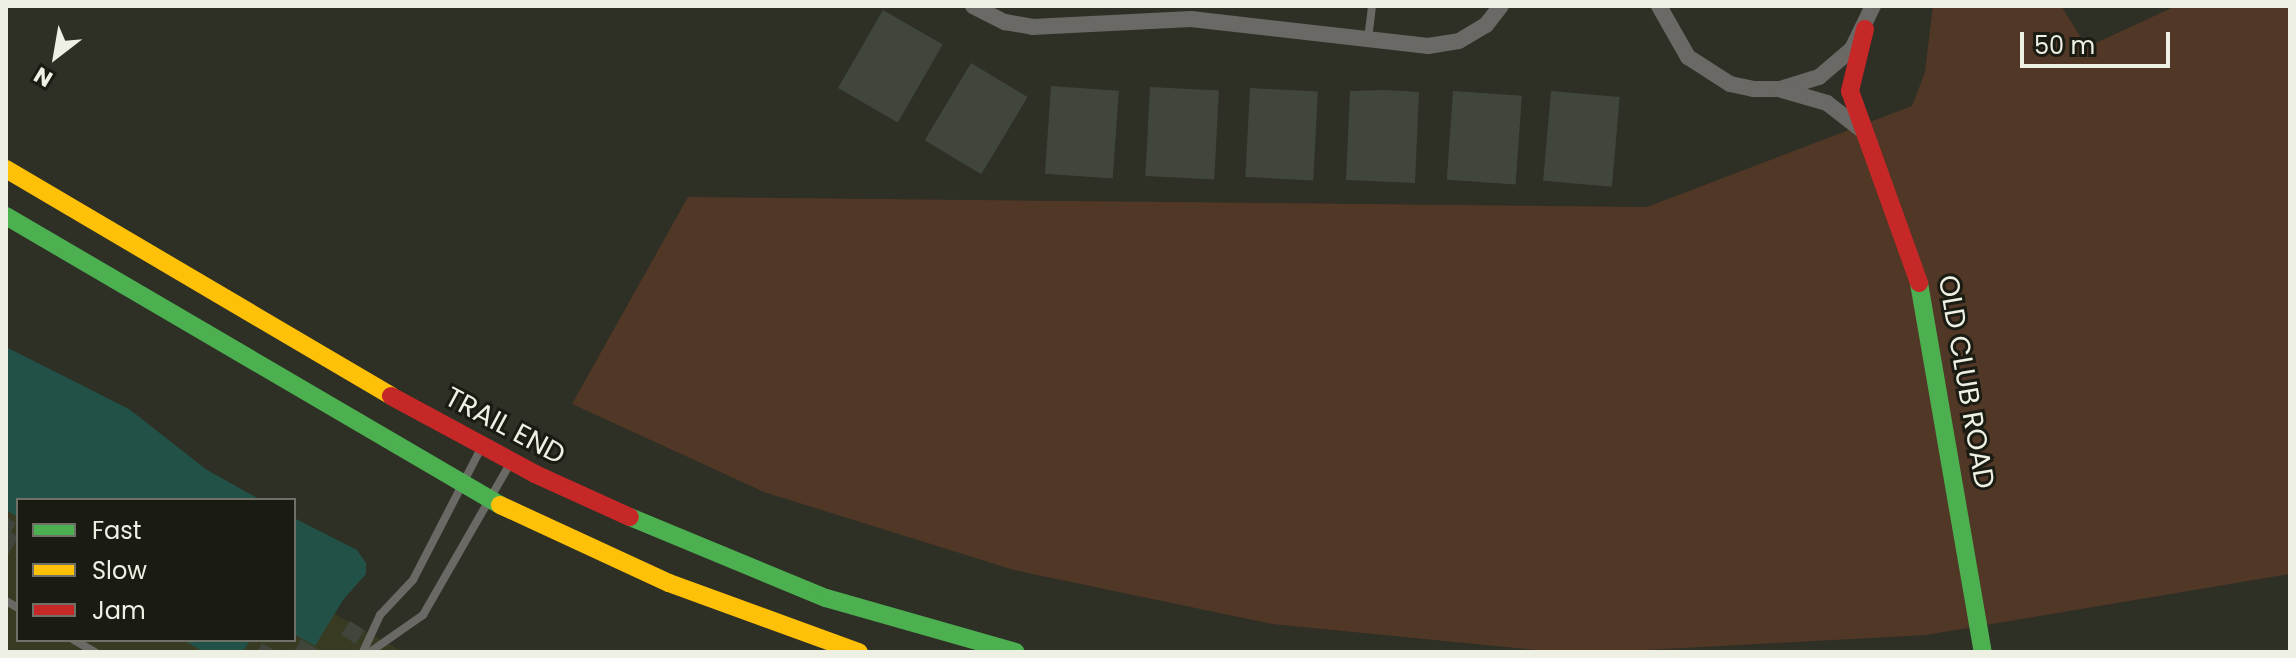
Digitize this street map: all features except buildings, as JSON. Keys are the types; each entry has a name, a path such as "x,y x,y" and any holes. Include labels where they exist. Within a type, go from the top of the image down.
{"street":[{"path":"973,6 1005,22 1032,27 1191,19 1428,46 1459,41 1486,25 1501,6"},
{"path":"1659,6 1675,42 1706,72 1730,84 1780,89 1827,103 1863,131"},
{"path":"1780,89 1819,77 1839,63 1865,29 1873,6"},
{"name":"OLD CLUB ROAD","path":"1865,29 1850,91 1917,272 1983,652"},
{"name":"TRAIL END","path":"6,169 481,447 630,519 826,598 1015,652"},
{"path":"6,216 489,500 669,583 859,652"}],"lane":[{"path":"1368,39 1372,6"},
{"path":"363,652 380,615 413,580 481,447"},
{"path":"370,652 423,615 511,462"},
{"path":"78,642 95,652"}],"shaded area":[{"path":"1933,6 2061,6 2087,47 2176,6 2290,6 2290,574 1926,635 1610,652 1557,652 1272,624 1014,570 764,492 572,404 688,197 1647,207 1912,106 1925,72"},
{"path":"6,433 18,498 16,642 296,642 296,593 404,652 6,652"}],"water":[{"path":"6,347 129,409 207,470 257,498 16,498 16,516 6,510"},
{"path":"296,519 357,550 366,563 366,574 343,600 315,646 296,635"},
{"path":"186,642 249,642 243,652 204,652"}],"traffic: fast":[{"path":"6,216 500,505"},
{"path":"1919,283 1983,652"},
{"path":"630,517 826,598 1015,652"}],"traffic: slow":[{"path":"6,169 391,396"},
{"path":"500,505 669,583 859,652"}],"traffic: jam":[{"path":"1865,29 1850,91 1919,283"},
{"path":"391,396 535,474 630,517"}]}
